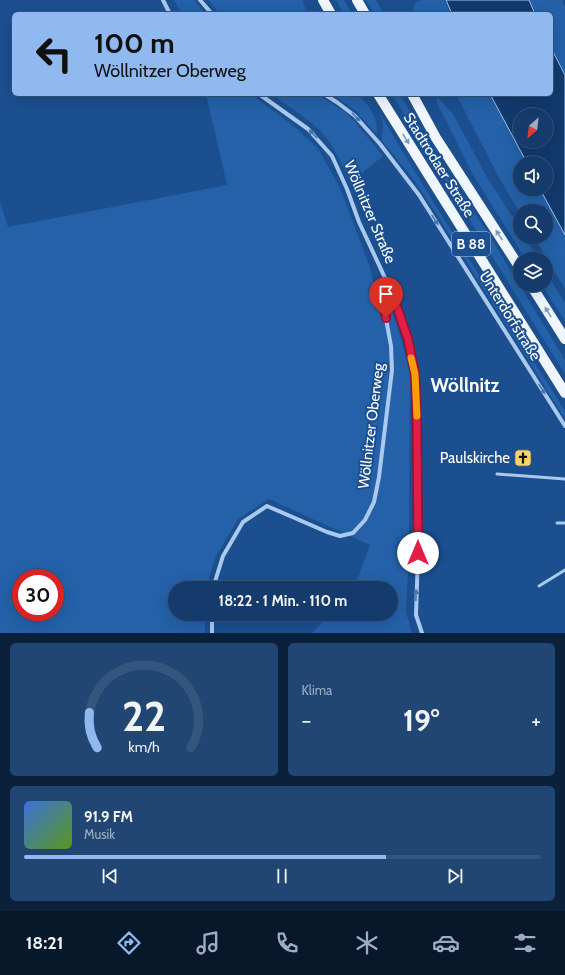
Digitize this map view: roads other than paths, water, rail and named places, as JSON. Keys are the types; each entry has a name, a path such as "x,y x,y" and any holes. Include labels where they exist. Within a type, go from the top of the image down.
{"main road":[{"path":"322,0 330,12"},
{"path":"357,0 364,12"},
{"name":"Stadtrodaer Straße","path":"379,96 565,393"},
{"name":"Stadtrodaer Straße","path":"413,96 436,138 513,257"},
{"path":"535,292 565,339"}],"street":[{"path":"163,0 169,12"},
{"path":"200,0 210,12"},
{"name":"Wöllnitzer Straße","path":"262,96 308,129 332,156 347,189 359,222 392,293 408,339 415,374 418,546 416,614 422,633"},
{"name":"Unterdorfstraße","path":"327,96 355,116 380,144 419,195 565,426"},
{"name":"Wöllnitzer Oberweg","path":"215,581 223,556 243,522 267,506 327,532 340,536 353,533 365,520 374,502 379,477 391,378 391,346 384,308 386,301 392,293"},
{"path":"212,621 212,633"}],"lane":[{"path":"497,474 565,479"},
{"path":"557,523 565,523"},
{"path":"539,586 565,570"}],"place":[{"name":"Paulskirche","path":"523,458"}],"district":[{"name":"Wöllnitz","path":"465,385"}]}
